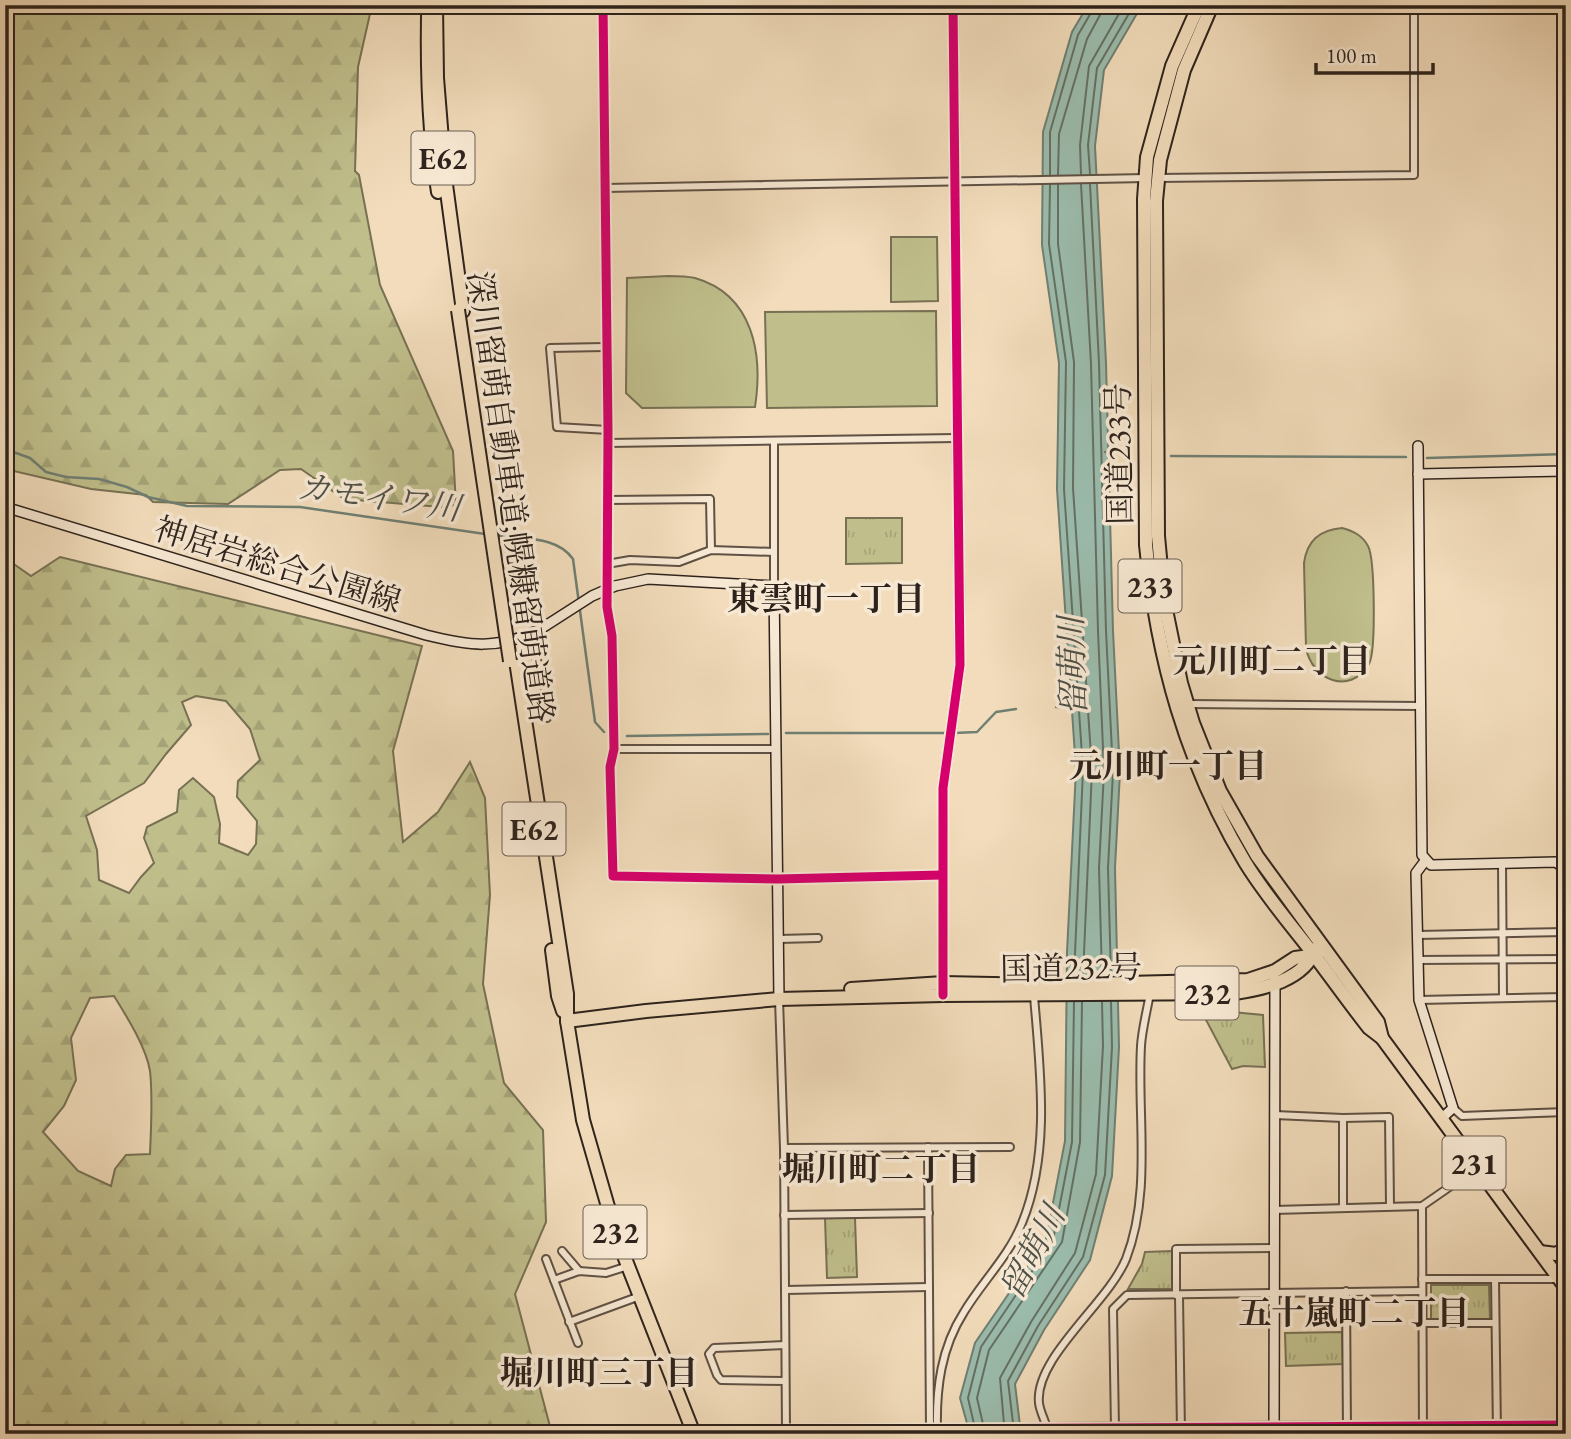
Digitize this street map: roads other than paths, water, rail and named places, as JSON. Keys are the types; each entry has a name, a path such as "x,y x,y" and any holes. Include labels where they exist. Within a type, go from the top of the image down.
{"highway":[{"name":"深川留萌自動車道;幌糠留萌道路","path":"428,5 427,68 434,166 460,310 567,1021"},
{"name":"深川留萌自動車道;幌糠留萌道路","path":"436,5 437,78 460,310"},
{"name":"国道233号","path":"1199,5 1172,66 1147,157 1152,178 1146,545 1152,600 1170,687 1181,705 1201,779 1245,863 1319,951"},
{"name":"国道233号","path":"1152,178 1160,160 1184,70 1212,5"},
{"path":"1308,938 1298,963 1333,971"},
{"name":"国道232号","path":"567,1021 779,999 798,993 943,989 1235,993 1265,989 1275,978 1319,951"},
{"name":"231","path":"1319,951 1369,1028 1382,1038 1562,1283"},
{"name":"232","path":"567,1021 583,1120 617,1238 694,1434"},
{"path":"1539,1252 1556,1254 1566,1248"}],"street":[{"path":"603,5 608,430 607,607 612,636 614,749 610,767 613,876 778,879 942,875"},
{"path":"943,989 943,788 960,665 953,5"},
{"path":"606,188 1414,176 1414,5"},
{"path":"606,347 550,348 557,427 608,430"},
{"path":"608,443 957,438"},
{"path":"774,441 786,1430"},
{"path":"1418,446 1422,855 1431,865 1556,862 1565,865"},
{"path":"1418,474 1566,471"},
{"path":"608,500 710,499 711,550"},
{"name":"神居岩総合公園線","path":"5,506 466,645 500,644 527,635 592,596 615,586 648,579 774,586"},
{"path":"607,564 630,560 679,562 711,550 774,552"},
{"path":"527,635 542,671 547,718"},
{"path":"1181,705 1421,706"},
{"path":"614,749 777,749"},
{"path":"1425,861 1416,873 1419,1000 1453,1108 1462,1116 1566,1112"},
{"path":"1502,863 1503,998"},
{"path":"1418,935 1566,932"},
{"path":"779,939 818,938"},
{"path":"1418,960 1566,959"},
{"path":"1274,1430 1275,978"},
{"path":"1046,1430 1039,1403 1042,1380 1051,1360 1112,1285 1125,1260 1133,1234 1140,1194 1141,990"},
{"path":"936,1430 937,1390 942,1359 955,1327 1021,1226 1033,1192 1039,1146 1042,992"},
{"path":"1419,1000 1566,997"},
{"path":"1442,1118 1453,1108"},
{"path":"1275,1115 1389,1117 1390,1206"},
{"path":"1343,1118 1343,1208"},
{"path":"928,1147 929,1287 936,1430"},
{"path":"784,1148 1010,1147"},
{"path":"1274,1210 1422,1206 1478,1168"},
{"path":"1422,1206 1423,1430"},
{"path":"784,1215 929,1213"},
{"path":"1181,1431 1176,1249 1273,1248"},
{"path":"562,1251 579,1271"},
{"path":"547,1259 578,1343"},
{"path":"554,1280 579,1271 606,1273 628,1265"},
{"path":"1422,1279 1562,1283"},
{"path":"1495,1279 1497,1429"},
{"path":"786,1290 929,1287"},
{"path":"1346,1291 1347,1430"},
{"path":"1115,1429 1113,1309 1126,1294 1422,1291"},
{"path":"569,1322 640,1296"},
{"path":"1424,1323 1495,1323"},
{"path":"785,1345 714,1348 709,1354 721,1380 785,1381"},
{"path":"769,1434 786,1430 1423,1430 1566,1425"}],"water":[{"name":"留萌川","path":"1088,5 1142,5 1104,70 1095,146 1106,363 1113,631 1120,772 1115,868 1119,1047 1112,1176 1090,1260 1044,1330 1015,1384 1021,1434 970,1434 960,1398 975,1343 1046,1239 1065,1141 1067,952 1076,770 1057,489 1059,363 1042,245 1043,132 1072,32"}],"waterway":[{"name":"カモイワ川","path":"5,449 30,458 46,472 66,477 99,479 127,487 148,497 187,506 300,507 485,534"},
{"path":"1105,452 1123,453"},
{"path":"1427,458 1566,454"},
{"path":"1171,456 1406,457"},
{"name":"カモイワ川","path":"495,535 548,542 566,551 573,559 595,722 604,732"},
{"name":"カモイワ川","path":"1056,707 1074,707"},
{"name":"カモイワ川","path":"954,733 977,732 996,712 1016,709"},
{"name":"カモイワ川","path":"786,733 947,733"},
{"name":"カモイワ川","path":"627,736 768,734"}],"district":[{"name":"東雲町一丁目","path":"826,598"},
{"name":"元川町二丁目","path":"1272,660"},
{"name":"元川町一丁目","path":"1168,765"},
{"name":"堀川町二丁目","path":"881,1168"},
{"name":"五十嵐町二丁目","path":"1354,1312"},
{"name":"堀川町三丁目","path":"599,1372"}]}
